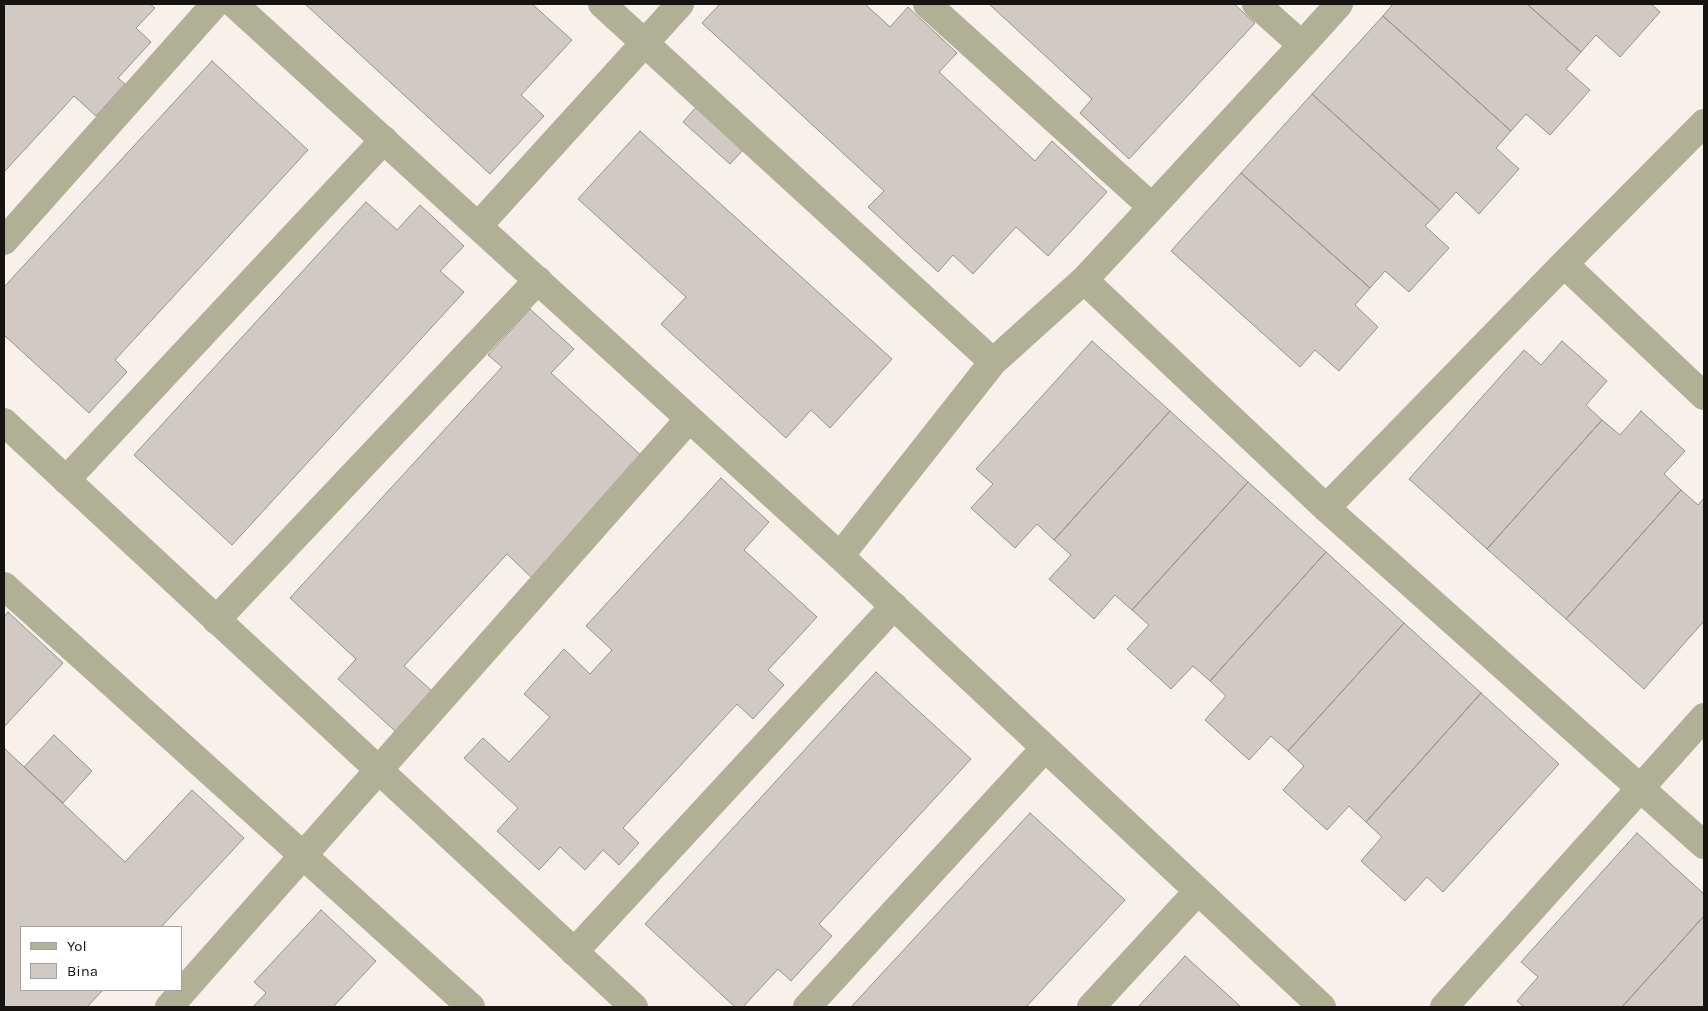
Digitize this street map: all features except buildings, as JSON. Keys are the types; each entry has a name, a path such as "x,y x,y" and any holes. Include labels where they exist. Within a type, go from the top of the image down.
{"street":[{"path":"4,241 215,4"},
{"path":"234,4 479,225 840,556 1322,1007"},
{"path":"602,4 993,362"},
{"path":"479,225 680,4"},
{"path":"927,4 1152,207"},
{"path":"1256,4 1302,45"},
{"path":"840,556 993,362 1084,280 1339,4"},
{"path":"1326,508 1704,123"},
{"path":"66,480 384,140"},
{"path":"1564,264 1704,396"},
{"path":"216,620 538,280"},
{"path":"1084,280 1326,508 1704,845"},
{"path":"169,1007 689,419"},
{"path":"4,422 634,1007"},
{"path":"4,586 471,1007"},
{"path":"574,952 894,606"},
{"path":"1444,1007 1704,717"},
{"path":"807,1007 1045,748"},
{"path":"1091,1007 1198,891"}]}
